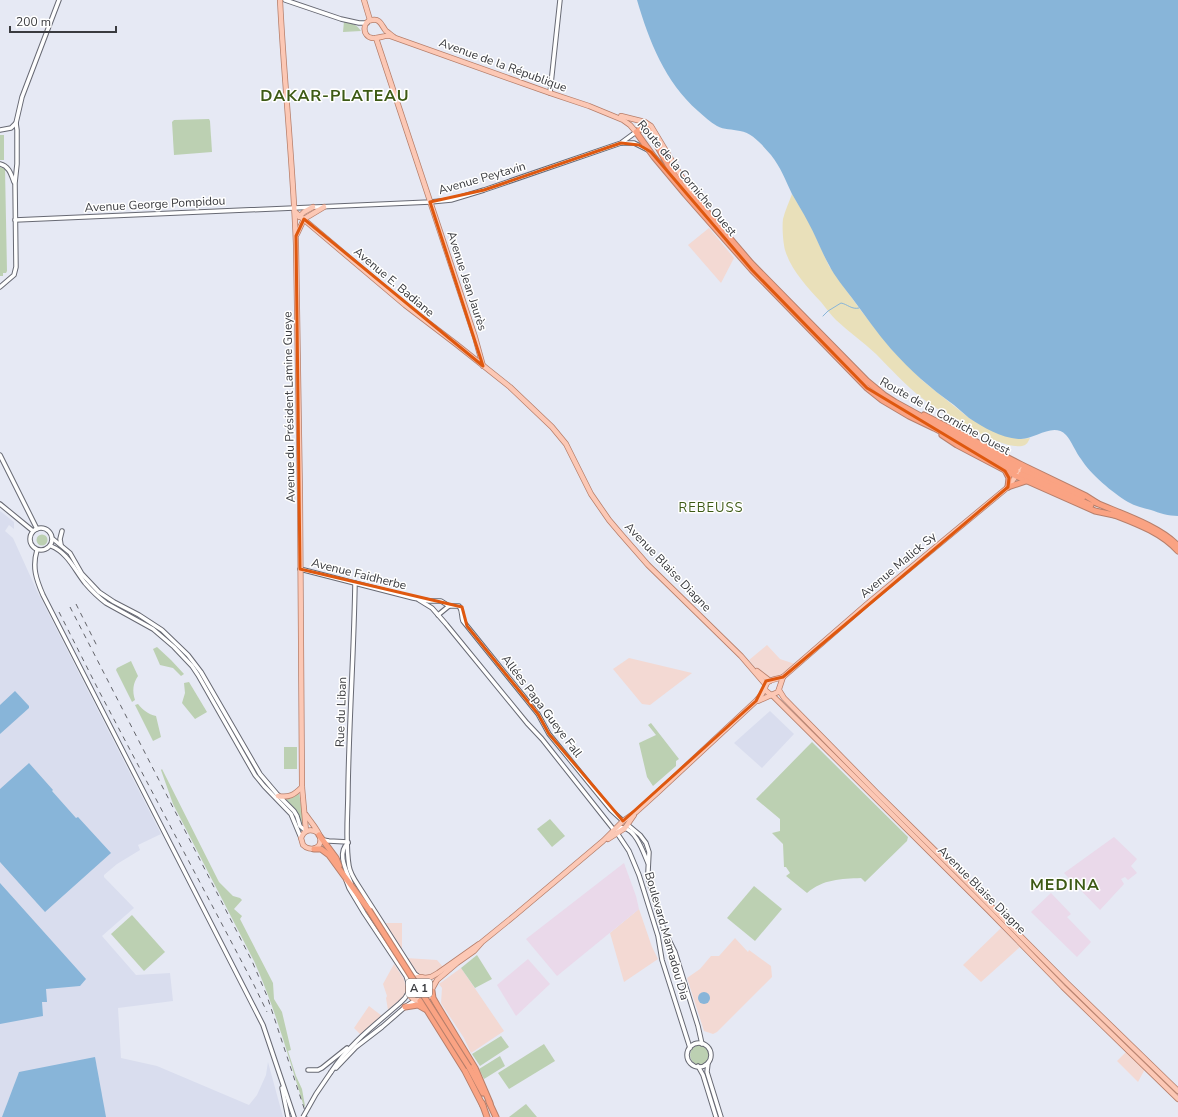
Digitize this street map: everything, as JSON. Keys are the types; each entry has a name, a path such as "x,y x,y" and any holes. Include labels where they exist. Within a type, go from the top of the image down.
{"highway":[{"path":"636,132 642,128 648,130 680,183 689,194 698,201"},
{"name":"Route de la Corniche Ouest","path":"636,132 650,152 685,194 752,270 867,388 882,400 909,416 1071,497 1152,531 1170,543 1178,551"},
{"name":"Route de la Corniche Ouest","path":"698,201 751,263 867,382 884,395 1019,471"},
{"path":"934,428 947,439 1005,471 1019,471 1086,496 1097,503 1155,529 1167,536 1178,546"},
{"path":"1005,471 1009,478 1008,487 1026,481"},
{"path":"1019,471 1026,481 1095,510 1114,515"},
{"name":"A 1","path":"319,834 336,858 343,873"},
{"name":"A 1","path":"314,849 321,849 326,852 369,910 472,1073 490,1103 496,1117"},
{"path":"432,990 433,998 475,1068 490,1103"},
{"path":"419,1000 434,1020 465,1071 483,1106"},
{"path":"405,1006 421,1006 434,1020"},
{"name":"A 1","path":"472,1073 487,1117"}],"main road":[{"name":"Avenue du Président Lamine Gueye","path":"280,0 296,224 302,787 306,831"},
{"path":"364,0 368,21 364,27 364,31 369,37 377,37 383,32 383,27 379,21 368,21"},
{"name":"Avenue de la République","path":"383,27 394,37"},
{"name":"Avenue de la République","path":"377,37 388,35 604,112"},
{"name":"Avenue Jean Jaurès","path":"377,37 430,202 476,337 482,366"},
{"name":"Route de la Corniche Ouest","path":"604,112 626,121 636,132"},
{"name":"Route de la Corniche Ouest","path":"604,112 645,122 652,126 678,171 698,201"},
{"path":"296,224 302,218 324,206"},
{"path":"296,236 304,212 313,207"},
{"name":"Avenue E. Badiane","path":"295,210 302,218 405,305 482,366"},
{"name":"Avenue Blaise Diagne","path":"482,366 510,387 560,436 572,454 591,494 609,520 648,565 741,656 754,670 765,686"},
{"name":"Avenue Malick Sy","path":"771,680 783,677 1008,487 1019,471"},
{"name":"Avenue Blaise Diagne","path":"754,670 771,680"},
{"path":"756,701 776,694 783,677"},
{"path":"482,942 472,947 431,977 411,981 409,990 412,997 419,1000 427,999 437,980 474,951 482,942 615,831 623,821 636,812 756,701 762,694 765,686 771,680 776,682 779,689"},
{"path":"765,686 766,692 771,695"},
{"name":"Avenue Blaise Diagne","path":"779,689 784,698 899,815 1069,986 1178,1091"},
{"name":"Avenue Blaise Diagne","path":"771,695 989,911 1063,987 1178,1099"},
{"path":"278,796 290,796 302,787"},
{"path":"615,831 627,826 636,812"},
{"name":"Avenue du Président Lamine Gueye","path":"305,813 319,834"},
{"path":"623,821 627,826"},
{"path":"313,830 319,834 321,839 320,843 314,849 304,847 302,844 301,838 306,831 313,830"},
{"path":"421,978 430,983 432,990"}],"street":[{"path":"0,287 14,275 16,267 16,123 22,97 59,0"},
{"path":"285,0 352,22 359,23 368,21"},
{"path":"550,94 560,0"},
{"path":"352,22 364,31"},
{"path":"0,130 13,127 16,123"},
{"path":"621,143 636,132"},
{"path":"621,143 634,143 650,152"},
{"name":"Avenue Peytavin","path":"295,210 324,206 451,200 556,167 621,143"},
{"path":"0,164 9,169 15,183"},
{"name":"Avenue George Pompidou","path":"15,220 295,210"},
{"path":"0,282 9,280"},
{"path":"0,455 35,530"},
{"path":"0,504 35,530"},
{"path":"41,528 52,534 53,539 51,546 46,550 37,550 30,542 30,536 35,530 41,528"},
{"path":"61,545 60,539 62,531"},
{"path":"53,539 70,553 82,574 99,592 162,630 188,655 201,672 260,774 278,796 294,811 300,826 306,831"},
{"path":"51,546 67,556 84,581 100,598 106,603 153,629 174,647 192,666 255,775 291,814 301,838"},
{"path":"37,550 35,558 35,572 37,583 42,595 263,1025 294,1117"},
{"name":"Avenue Faidherbe","path":"300,569 413,598 441,601 449,606"},
{"name":"Rue du Liban","path":"348,842 349,756 355,623 355,583"},
{"name":"Avenue Faidherbe","path":"413,598 432,608"},
{"path":"432,608 434,601"},
{"path":"438,615 449,606"},
{"name":"Allées Papa Gueye Fall","path":"449,606 459,606 461,608 463,621 538,714 549,734 611,810 623,821"},
{"name":"Allées Papa Gueye Fall","path":"432,608 542,739 615,831"},
{"name":"Boulevard Mamadou Dia","path":"627,826 630,832 641,844 648,863 650,882 664,930 675,952 698,1026 702,1044"},
{"name":"Boulevard Mamadou Dia","path":"615,831 629,851 639,875 658,936 662,960 690,1048"},
{"path":"323,840 348,842"},
{"path":"348,842 344,848 343,855 346,870 353,887"},
{"path":"348,842 349,866 353,877 415,974 421,978"},
{"path":"308,1070 318,1070 322,1068 400,1003 405,998 409,990 406,976 349,888 343,873"},
{"path":"341,1060 382,1027 405,1006 419,1000"},
{"path":"303,1117 331,1072 358,1039"},
{"path":"707,1064 698,1066 693,1065 689,1060 688,1054 690,1048 696,1044 702,1044 707,1046 711,1052 711,1057 707,1064 708,1072 721,1117"},
{"path":"698,1066 703,1075 716,1117"},
{"path":"280,1077 288,1117"}],"highlighted area":[{"path":"621,143 639,145 651,152 752,270 867,388 1005,471 1009,478 1008,487 783,677 766,681 756,701 623,821 549,734 538,714 467,626 462,607 300,569 296,236 304,219 483,366 430,202 484,190"}],"shaded area":[{"path":"709,228 734,258 721,283 688,245"},
{"path":"0,511 14,522 14,529 9,525 5,531 13,538 37,591 161,834 138,845 140,850 117,864 104,875 104,877 134,908 102,936 136,975 170,973 173,1001 118,1008 121,1058 157,1066 249,1105 257,1095 266,1075 268,1062 283,1117 0,1117"},
{"path":"767,645 780,659 795,664 779,677 770,678 756,669 749,660"},
{"path":"629,658 692,673 650,705 642,704 613,669"},
{"path":"770,711 794,734 762,768 734,743"},
{"path":"1114,837 1137,859 1131,866 1137,873 1128,880 1125,877 1121,879 1124,884 1100,910 1064,873"},
{"path":"624,863 639,909 557,976 526,939"},
{"path":"1051,893 1071,914 1067,917 1091,942 1077,957 1031,912"},
{"path":"639,909 652,947 658,959 624,982 610,933"},
{"path":"383,923 402,923 402,952"},
{"path":"1001,928 1020,947 981,982 963,965"},
{"path":"735,938 748,952 749,950 771,966 772,977 717,1032 713,1034 704,1031 687,978 700,969 711,956 719,956"},
{"path":"406,958 437,960 443,967 430,975 420,976 416,973"},
{"path":"528,959 550,984 516,1016 497,985"},
{"path":"394,964 404,979 406,988 401,999 388,1010 387,996 383,984"},
{"path":"461,968 504,1031 471,1053 464,1038 441,1003 442,988 439,984"},
{"path":"369,1006 382,1016 361,1035 354,1028"},
{"path":"1127,1051 1145,1069 1138,1082 1117,1061"}],"green space":[{"path":"344,21 355,25 361,31 343,32"},
{"path":"209,119 212,152 174,155 172,122 174,120"},
{"path":"0,135 4,135 4,160 0,160"},
{"path":"0,167 5,169 7,271 6,273 3,273 3,276 0,276"},
{"path":"40,535 44,535 46,536 46,544 40,545 37,542 37,538"},
{"path":"157,647 184,674 181,676 173,668 160,665 153,649"},
{"path":"131,661 138,676 134,687 135,700 132,702 116,670 117,668"},
{"path":"189,682 207,712 195,719 182,703 185,693 184,683"},
{"path":"138,704 146,712 156,716 161,737 153,741 135,705"},
{"path":"651,723 679,759 676,761 676,766 653,786 647,777 639,743 656,735 648,725"},
{"path":"812,742 908,837 907,841 865,882 861,878 826,882 813,888 807,893 786,876 790,873 786,867 784,867 783,844 772,833 780,831 780,819 756,799"},
{"path":"284,747 297,747 297,769 284,769"},
{"path":"162,769 219,882 233,896 242,900 234,909 242,916 240,919 273,983 274,999 282,1012 291,1050 288,1051 302,1089 304,1107 281,1033 262,979 173,804 161,770"},
{"path":"299,793 305,827 296,810 286,799 292,798"},
{"path":"550,819 565,836 552,847 537,829"},
{"path":"754,886 782,909 755,941 727,918"},
{"path":"132,915 165,952 144,971 111,934"},
{"path":"477,955 492,979 475,988 461,968"},
{"path":"501,1036 509,1047 480,1066 472,1054"},
{"path":"544,1044 555,1061 509,1089 498,1073"},
{"path":"696,1045 704,1045 710,1051 710,1059 704,1065 696,1065 690,1059 690,1051"},
{"path":"500,1056 505,1066 484,1079 479,1069"},
{"path":"526,1104 537,1117 509,1117"}],"sand":[{"path":"792,194 809,222 829,266 892,350 923,381 969,418 1009,437 1021,439 1030,438 1026,444 1022,446 1012,446 1000,442 970,429 942,412 916,393 876,354 834,318 800,278 791,264 785,250 783,219"}],"water":[{"path":"637,0 1178,0 1178,516 1164,514 1136,506 1116,494 1090,471 1068,437 1061,431 1056,430 1044,432 1021,439 1014,439 1001,435 987,429 969,418 913,372 886,343 834,274 811,227 771,155 749,134 722,128 712,123 686,100 676,87 667,74 653,45"},
{"path":"15,691 29,706 29,708 0,734 0,705"},
{"path":"29,763 76,818 78,817 111,853 45,912 0,862 0,789"},
{"path":"0,883 86,979 80,986 46,989 47,1002 42,1002 43,1016 0,1024"},
{"path":"704,992 708,994 710,998 708,1002 704,1004 700,1002 698,998 700,994"},
{"path":"95,1057 106,1117 2,1117 19,1072"}],"waterway":[{"path":"823,316 841,303 854,308 859,308"}],"railway":[{"path":"76,604 98,648"},
{"path":"70,607 252,961 267,996 307,1117"},
{"path":"59,612 267,1012"}],"district":[{"name":"DAKAR-PLATEAU","path":"335,96"},
{"name":"REBEUSS","path":"711,508"},
{"name":"MEDINA","path":"1065,885"}]}
